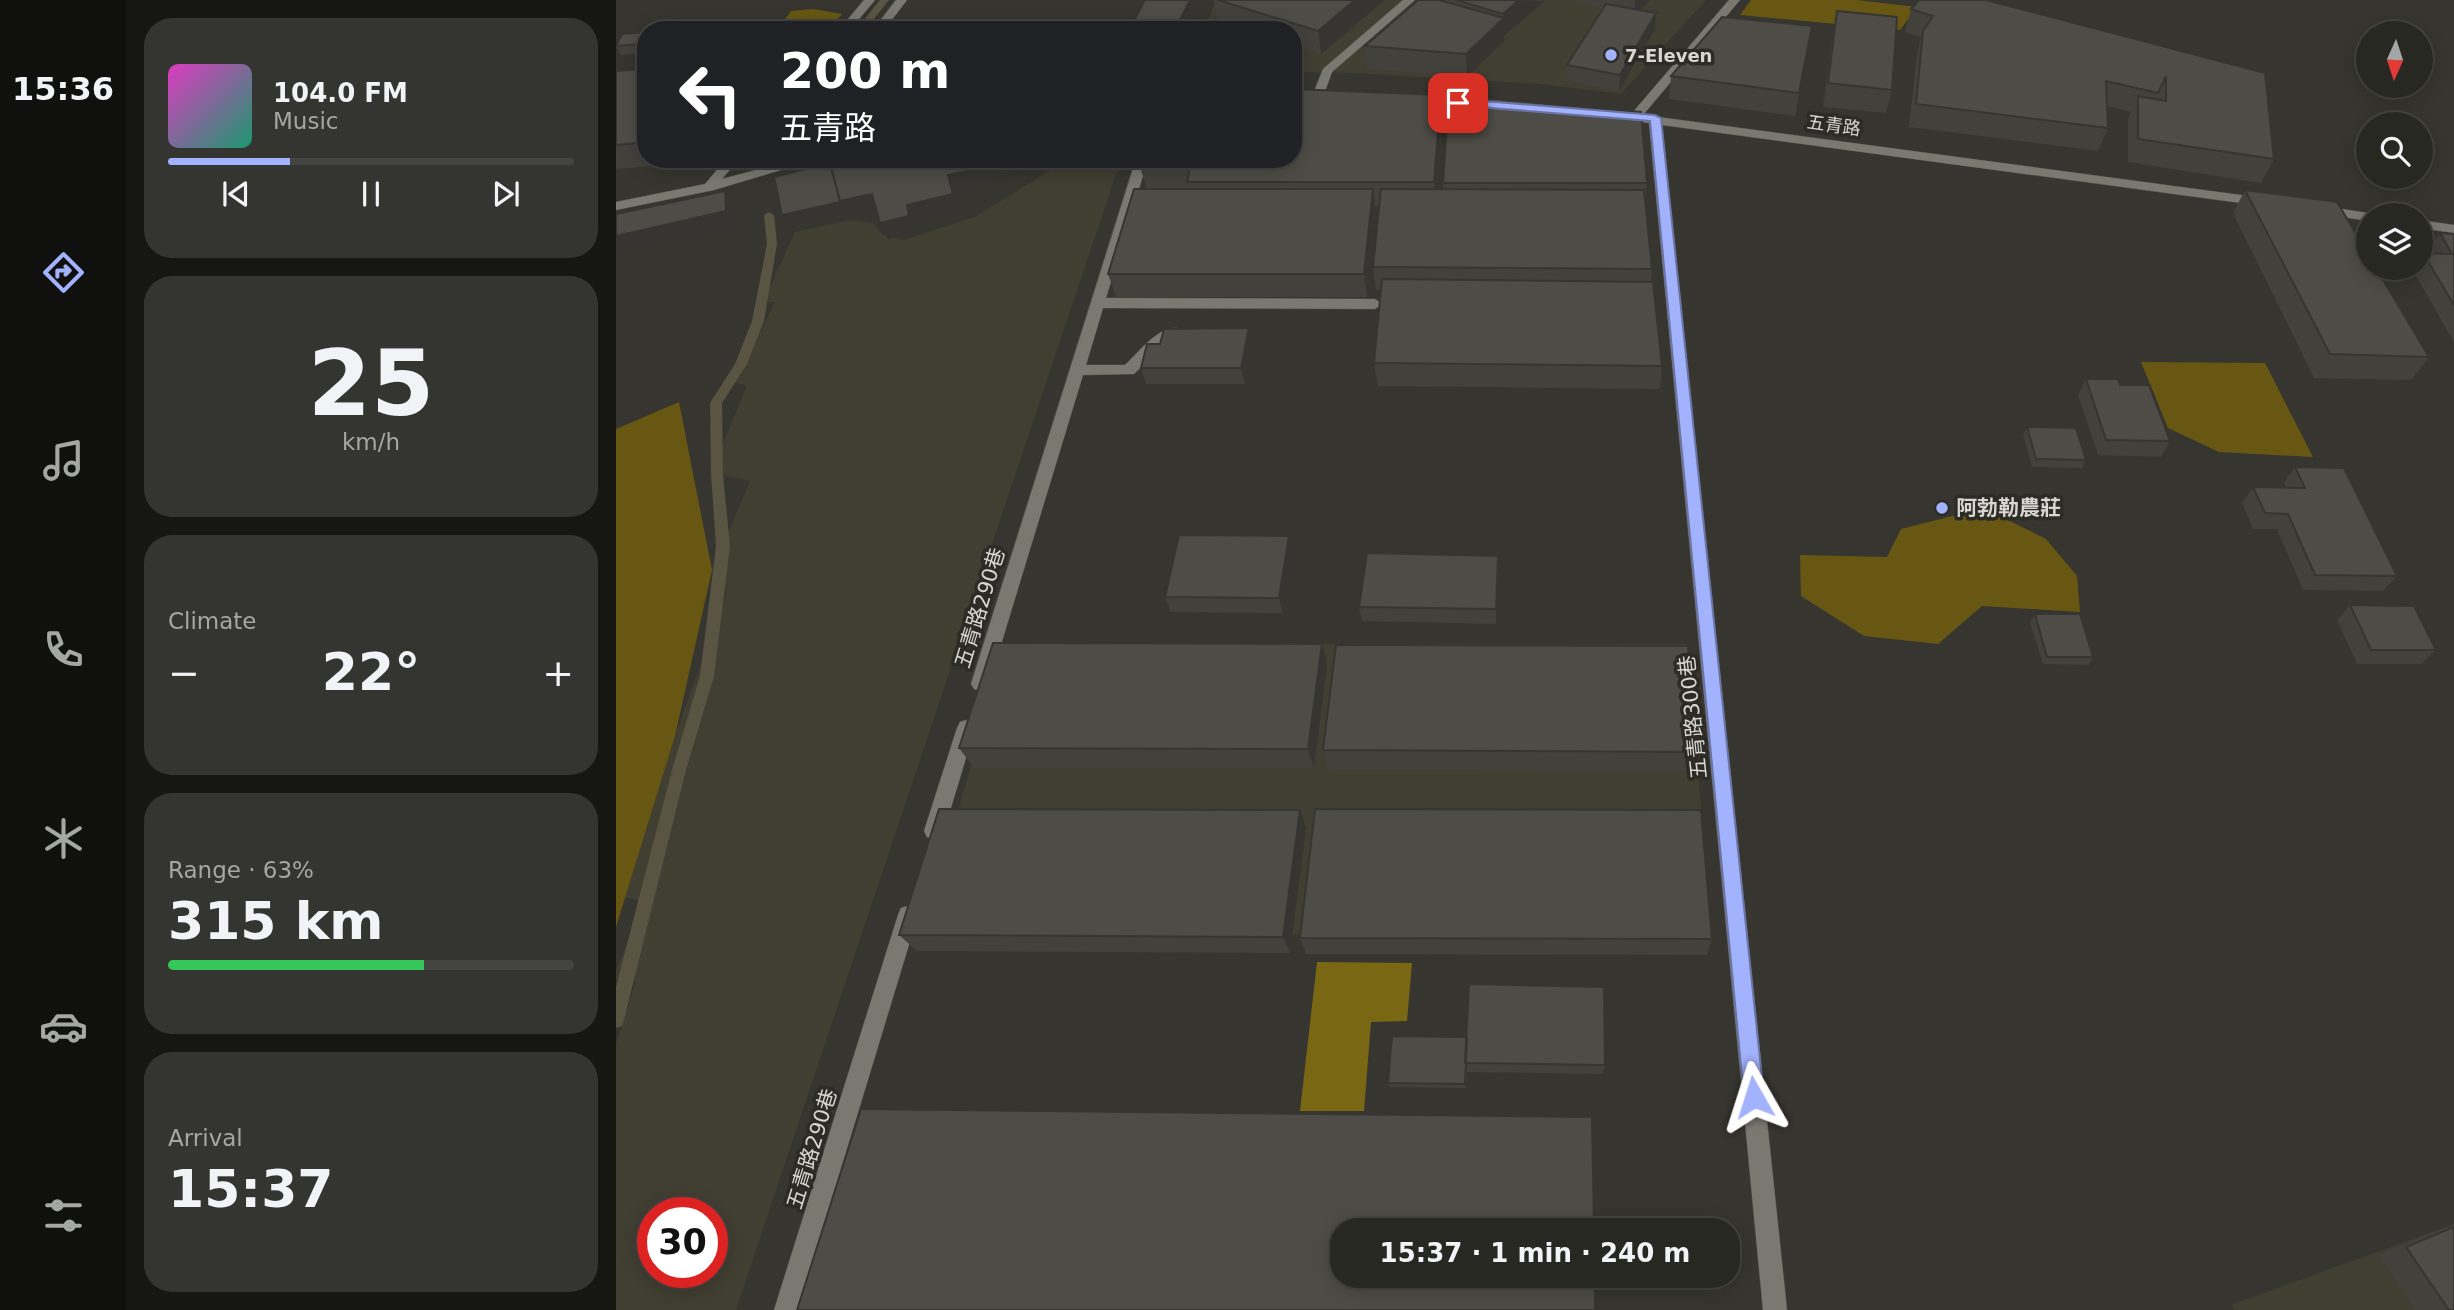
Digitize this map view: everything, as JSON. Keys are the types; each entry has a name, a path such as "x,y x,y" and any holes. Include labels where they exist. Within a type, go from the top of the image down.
{"street":[{"path":"852,21 870,0"},
{"path":"885,21 902,0"},
{"path":"1333,94 1312,93 1327,71 1410,0"},
{"path":"1636,116 1735,0"},
{"name":"五青路","path":"1609,114 1655,118 2276,203"},
{"name":"五青路300巷","path":"1655,118 1775,1310"},
{"path":"709,187 725,168"},
{"path":"760,172 763,168"},
{"path":"616,206 709,187 776,168"},
{"name":"五青路290巷","path":"928,852 1139,168"},
{"path":"2302,207 2356,215"},
{"path":"2433,226 2454,229"},
{"path":"1097,303 1376,304"},
{"path":"1077,370 1129,370 1166,334 1191,334"},
{"name":"五青路290巷","path":"786,1310 916,891"}],"shaded area":[{"path":"1216,0 1706,0 1621,94 1540,84 1302,72 1302,21 1208,21"},
{"path":"1751,0 1857,0 1917,7 1900,30 1740,15"},
{"path":"813,9 842,14 836,21 784,21 791,11"},
{"path":"1054,168 1118,168 736,1310 616,1310 616,1044 636,981 616,980 616,971 643,902 625,897 675,736 726,593 712,570 750,481 711,473 747,385 735,383 775,302 763,302 795,232 850,220 874,223 883,235 903,240 975,217"},
{"path":"2141,362 2265,363 2313,457 2219,452 2168,428"},
{"path":"679,402 712,570 675,736 616,927 616,429"},
{"path":"1984,508 2046,539 2077,576 2080,612 1982,606 1938,644 1864,636 1801,596 1800,555 1887,557 1901,529"},
{"path":"1008,644 1687,644 1712,934 920,935"},
{"path":"1317,962 1412,963 1407,1021 1371,1022 1364,1111 1300,1111"},
{"path":"2454,1224 2454,1310 2234,1310 2231,1305"}],"building":[{"path":"1145,0 1190,0 1180,21 1134,21"},
{"path":"1218,0 1355,0 1318,31 1302,26 1302,21 1286,21"},
{"path":"1418,0 1439,0 1504,18 1466,54 1365,46"},
{"path":"1456,0 1519,0 1503,14"},
{"path":"1919,0 1986,0 2265,73 2274,159 2138,139 2138,96 2166,101 2166,76 2158,93 2106,81 2108,128 1916,104 1923,31 1933,16 1911,9"},
{"name":"7-Eleven","path":"1606,4 1656,13 1620,75 1567,65"},
{"path":"1837,11 1897,17 1892,90 1828,83"},
{"path":"1722,17 1812,26 1799,93 1671,76"},
{"path":"637,33 637,45 616,46 622,34"},
{"path":"637,70 637,143 616,145 616,71"},
{"path":"1302,89 1441,95 1434,182 1187,182 1190,168 1302,168"},
{"path":"1449,95 1641,112 1647,183 1443,183"},
{"path":"810,168 831,168 840,202 782,215 774,177"},
{"path":"831,168 981,168 948,175 953,194 907,205 909,216 880,223 872,194 840,201"},
{"path":"1134,189 1373,189 1364,274 1108,274"},
{"path":"1381,189 1644,190 1652,269 1373,267"},
{"path":"2245,190 2337,202 2356,234 2356,280 2383,280 2429,357 2330,354"},
{"path":"725,191 726,211 616,236 616,214"},
{"path":"2440,233 2454,234 2454,305 2433,270 2433,253 2452,254"},
{"path":"1382,279 1653,282 1662,366 1374,363"},
{"path":"1249,328 1241,368 1141,368 1147,344 1160,344 1164,329"},
{"path":"2086,379 2118,379 2120,385 2149,385 2170,441 2106,440"},
{"path":"2027,427 2076,428 2086,460 2036,459"},
{"path":"2295,467 2344,468 2397,576 2315,575 2288,514 2265,513 2253,487 2305,488"},
{"path":"1179,535 1289,536 1279,598 1165,597"},
{"path":"1367,553 1498,556 1496,609 1359,607"},
{"path":"2350,605 2414,606 2436,650 2371,650"},
{"path":"2035,614 2080,614 2093,657 2047,657"},
{"path":"993,643 1322,644 1308,749 959,748"},
{"path":"1336,645 1688,646 1698,752 1323,750"},
{"path":"939,809 1300,810 1283,937 899,935"},
{"path":"1315,809 1701,810 1712,939 1300,938"},
{"path":"1469,984 1604,987 1605,1065 1465,1063"},
{"path":"1392,1036 1467,1037 1465,1084 1388,1083"},
{"path":"861,1109 1592,1117 1594,1218 1330,1218 1330,1288 1595,1288 1595,1310 797,1310"},
{"path":"2454,1227 2454,1310 2449,1310 2406,1247"}],"waterway":[{"path":"868,21 885,0"},
{"path":"616,1020 679,770 707,676 723,546 717,474 716,403 741,364 758,321 772,244 769,215"}],"place":[{"name":"7-Eleven","path":"1611,55"},
{"name":"阿勃勒農莊","path":"1942,508"}],"route":[{"path":"1458,103 1655,118 1754,1097"}]}
